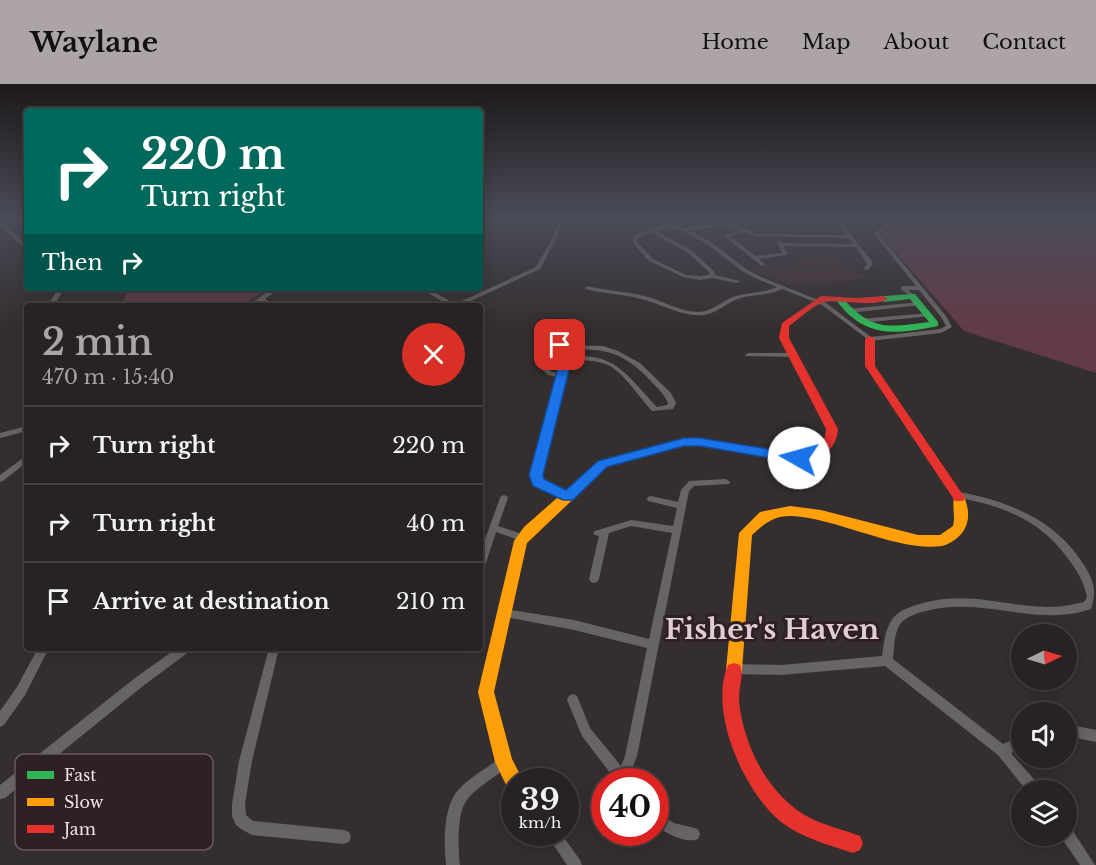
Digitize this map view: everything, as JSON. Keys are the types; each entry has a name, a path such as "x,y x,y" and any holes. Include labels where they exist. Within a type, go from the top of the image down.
{"street":[{"path":"461,303 538,268 546,253"},
{"path":"644,253 651,260 685,276 700,278 712,276 737,281"},
{"path":"690,253 712,272 712,276"},
{"path":"507,768 486,692 522,537 603,464 626,456 690,441 789,458 807,458 818,453 832,441 832,429 784,338 783,329 817,300 828,298 857,301 917,296 948,323 947,329 870,339 841,315 817,300 744,270 722,253"},
{"path":"749,253 762,264"},
{"path":"755,258 785,253"},
{"path":"862,253 869,263 866,268"},
{"path":"840,300 860,321 870,327 881,329 935,324 889,253"},
{"path":"588,288 644,298 672,308 700,314 713,311 735,297 771,292 782,287"},
{"path":"255,303 273,291"},
{"path":"428,291 449,303"},
{"path":"848,310 917,296"},
{"path":"261,299 268,303"},
{"path":"853,843 803,825 776,806 763,789 742,744 732,717 731,700 746,533 755,521 795,510 911,539 934,541 948,538 957,532 961,525 963,509 960,495 875,374 869,360 870,339"},
{"path":"568,496 538,482 536,475 569,346"},
{"path":"561,375 545,372 543,363 552,347 608,349 633,361 668,395 671,405 665,409 655,408 616,367 607,361 566,358"},
{"path":"748,356 793,355"},
{"path":"0,436 24,429"},
{"path":"0,479 24,460"},
{"path":"627,768 675,530 687,485 726,482"},
{"path":"887,661 892,632 898,621 908,612 928,604 983,601 1062,611 1087,606 1092,598 1088,581 1071,553 1045,528 1008,507 990,500 960,495"},
{"path":"483,560 504,498"},
{"path":"651,499 681,506"},
{"path":"594,579 601,532 631,523 675,530"},
{"path":"493,528 522,537"},
{"path":"505,613 574,625 653,645"},
{"path":"0,721 21,691 42,651"},
{"path":"49,754 182,651"},
{"path":"273,651 242,782 238,808 239,818 252,828 344,837"},
{"path":"734,669 781,670 887,661 1002,751 1026,780"},
{"path":"573,700 586,732 614,768"},
{"path":"1077,732 1096,736"},
{"path":"1002,751 1011,746"},
{"path":"453,865 453,840 458,803 469,790 504,762"},
{"path":"0,793 15,781"},
{"path":"669,828 693,834"},
{"path":"561,846 575,865"},
{"path":"1075,846 1088,865"}],"shaded area":[{"path":"897,253 1096,253 1096,373 964,331"},
{"path":"827,257 840,261 866,278 791,287 747,267"},
{"path":"128,291 264,291 246,303 122,303"}],"traffic: fast":[{"path":"840,300 850,312 871,326 894,328 935,324 912,296 884,299"}],"traffic: slow":[{"path":"507,768 486,692 521,541 529,531 603,464 650,451"},
{"path":"734,670 746,533 764,516 790,511 821,515 918,541 942,541 960,526 959,498"}],"traffic: jam":[{"path":"650,451 690,441 799,458 823,451 830,442 832,429 784,338 785,325 821,299 857,301 884,299"},
{"path":"870,339 870,366 959,498"},
{"path":"734,670 731,703 737,734 750,765 767,794 777,806 796,821 853,843"}],"district":[{"name":"Fisher's Haven","path":"772,629"}],"route":[{"path":"560,345 569,346 537,469 538,482 568,496 606,462 684,442 700,442 799,458"}]}
